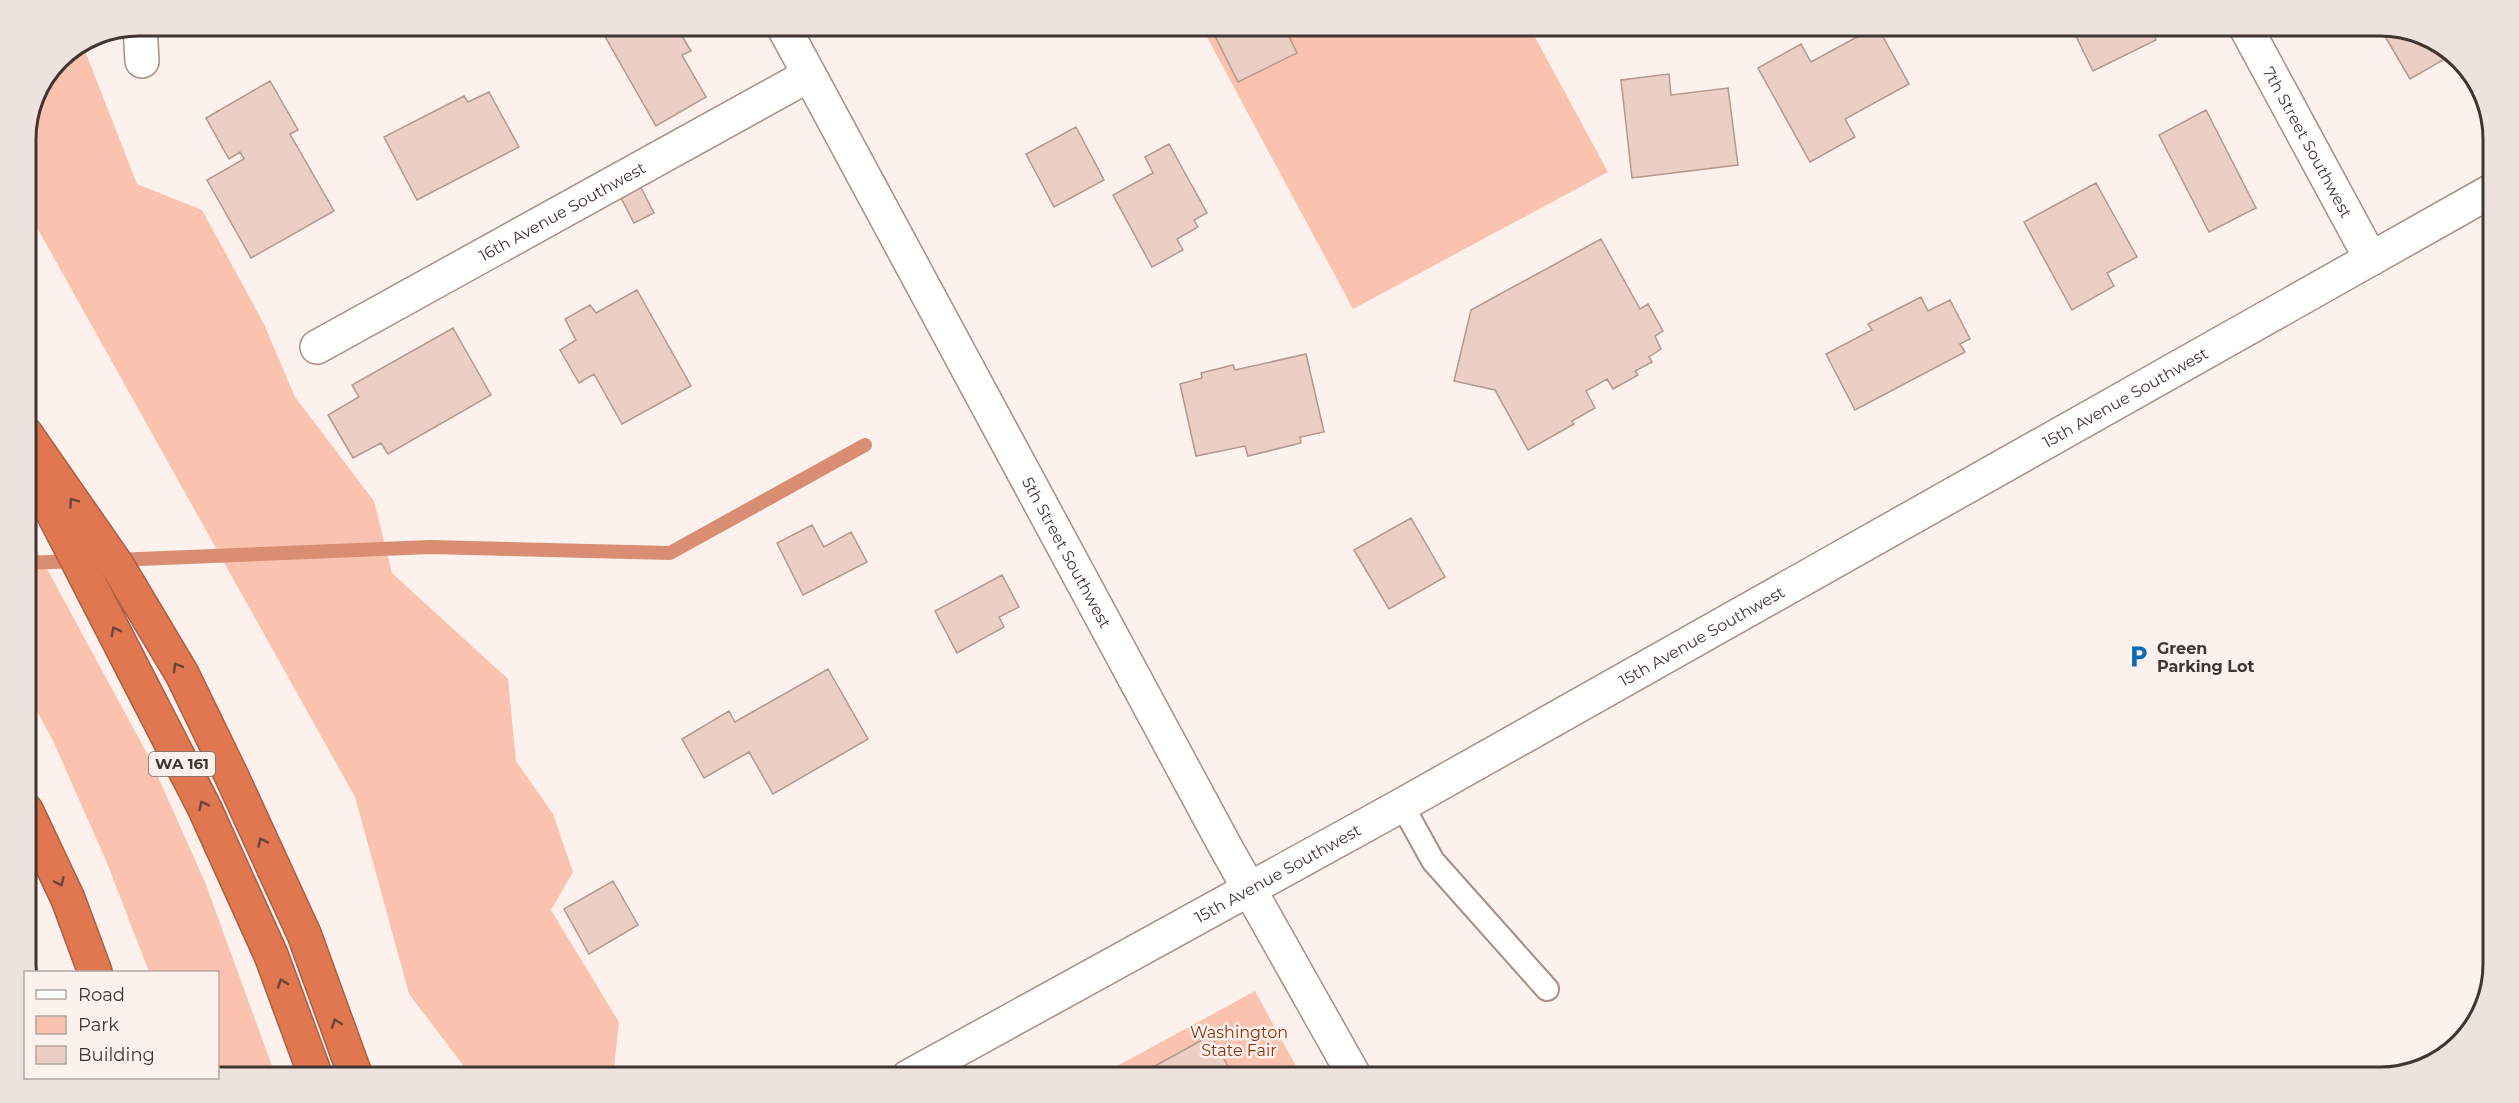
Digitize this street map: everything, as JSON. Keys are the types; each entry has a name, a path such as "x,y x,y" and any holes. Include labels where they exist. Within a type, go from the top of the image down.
{"highway":[{"path":"36,448 117,564 182,674 304,934 352,1067"},
{"name":"WA 161","path":"36,479 204,807 271,955 312,1067"},
{"path":"36,831 68,899 96,971"}],"street":[{"path":"141,36 142,61"},
{"name":"5th Street Southwest","path":"788,36 1248,889 1349,1067"},
{"name":"7th Street Southwest","path":"2250,36 2371,260"},
{"name":"16th Avenue Southwest","path":"317,347 809,75"},
{"name":"15th Avenue Southwest","path":"926,1067 1402,805 2483,196"}],"lane":[{"path":"1402,805 1433,861 1547,989"}],"green space":[{"path":"1206,36 1215,36 1238,81 1297,53 1289,36 1534,36 1608,172 1353,309"},
{"path":"85,51 137,184 202,210 264,324 295,397 374,501 392,573 508,679 516,761 553,814 573,872 551,910 619,1022 614,1067 464,1067 409,994 355,797 36,226 36,132 40,112 57,76"},
{"path":"36,548 150,759 205,882 272,1067 219,1067 219,971 149,971 107,863 53,741 36,710"},
{"name":"Washington State Fair","path":"1255,991 1297,1067 1115,1067"}],"building":[{"path":"605,36 682,36 691,51 682,55 706,97 656,126"},
{"path":"1215,36 1289,36 1297,53 1238,82"},
{"path":"1859,36 1883,36 1909,84 1845,119 1855,137 1810,162 1758,68 1801,44 1811,62"},
{"path":"2076,36 2154,36 2156,40 2093,71"},
{"path":"2385,37 2419,44 2445,59 2410,79"},
{"path":"1669,74 1671,95 1728,88 1738,165 1632,178 1621,80"},
{"path":"270,81 298,130 290,134 334,211 251,258 207,180 244,159 240,152 229,159 206,118"},
{"path":"489,92 519,147 417,200 384,137 464,96 468,102"},
{"path":"2206,110 2256,208 2209,232 2159,135"},
{"path":"1076,127 1104,180 1054,207 1026,154"},
{"path":"1169,144 1207,213 1194,220 1198,227 1177,239 1183,250 1152,267 1113,195 1153,173 1145,157"},
{"path":"638,182 654,213 634,223 618,192"},
{"path":"2096,183 2137,257 2107,273 2114,286 2072,310 2024,222"},
{"path":"1601,239 1640,309 1648,304 1663,331 1655,336 1661,349 1649,357 1652,362 1635,371 1638,375 1613,389 1607,379 1586,391 1595,408 1572,421 1574,424 1528,450 1495,390 1454,381 1471,310"},
{"path":"637,290 691,386 622,424 594,374 579,383 560,350 576,340 565,319 590,305 596,313"},
{"path":"1921,297 1928,311 1950,300 1970,339 1960,344 1965,352 1855,410 1826,354 1872,330 1868,324"},
{"path":"453,328 491,395 388,454 381,443 353,458 328,415 359,397 352,385"},
{"path":"1306,354 1324,432 1300,437 1301,443 1248,456 1245,446 1196,456 1180,384 1202,378 1201,373 1233,365 1235,370"},
{"path":"1411,518 1445,577 1389,609 1354,550"},
{"path":"812,525 824,547 851,532 867,562 803,595 777,543"},
{"path":"1002,575 1019,607 999,617 1004,627 957,653 935,611"},
{"path":"828,669 868,739 773,794 749,752 704,778 682,739 729,711 735,722"},
{"path":"613,881 638,925 589,954 564,909"},
{"path":"1211,1035 1229,1067 1153,1067"}],"waterway":[{"path":"115,560 430,547 670,553 865,445"},
{"path":"36,563 78,561"}],"place":[{"name":"Green Parking Lot","path":"2139,657"}]}
